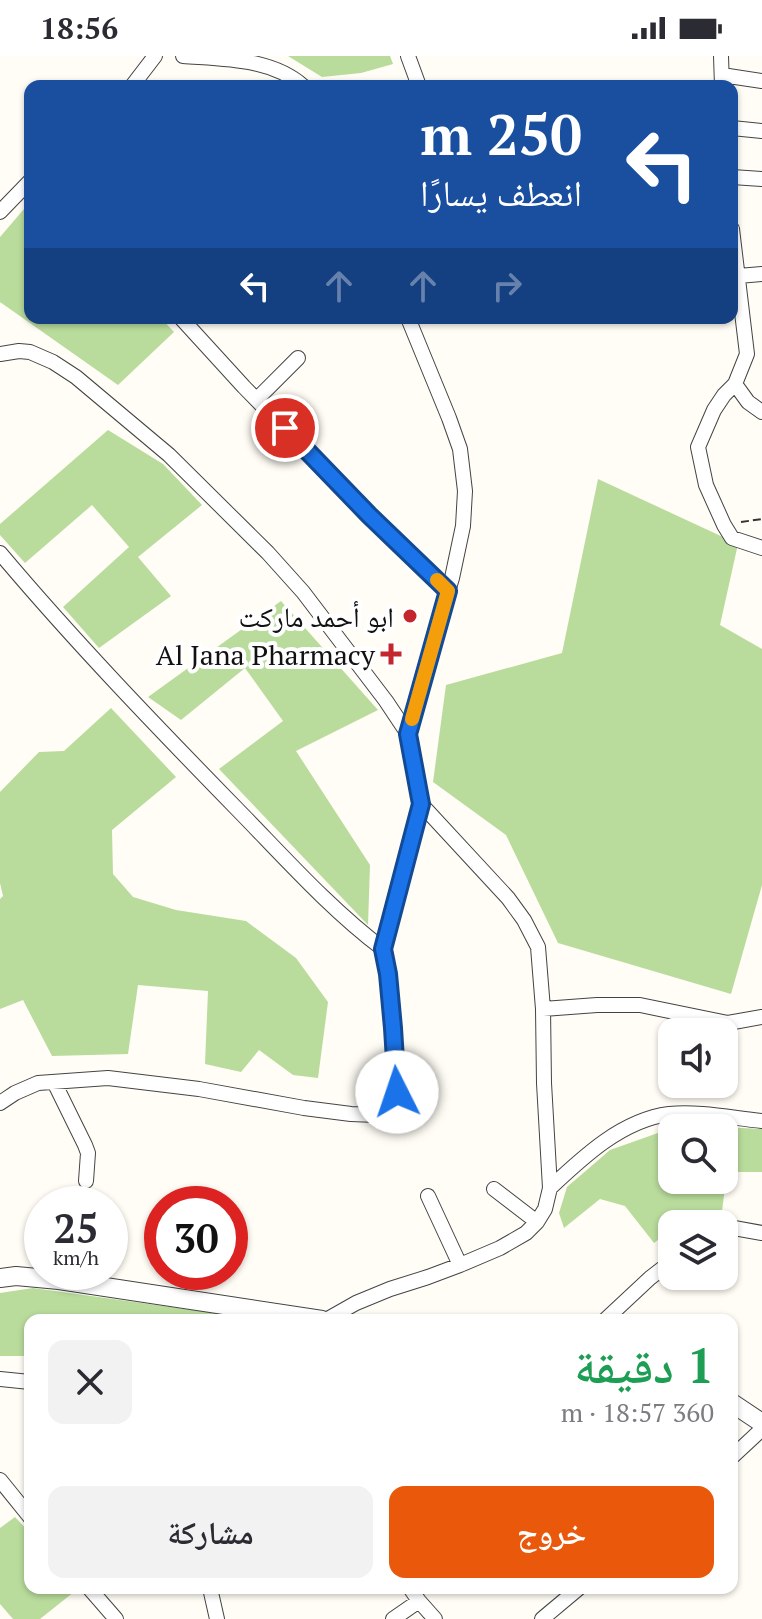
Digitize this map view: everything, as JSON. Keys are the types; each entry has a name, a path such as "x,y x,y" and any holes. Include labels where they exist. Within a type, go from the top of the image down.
{"street":[{"path":"137,80 155,56"},
{"path":"183,56 251,63 296,80"},
{"path":"408,56 417,80"},
{"path":"721,56 722,80"},
{"path":"738,82 762,81"},
{"path":"738,85 762,90"},
{"path":"738,129 762,131"},
{"path":"738,177 762,179"},
{"path":"0,212 24,187"},
{"path":"762,274 738,276 754,354 714,410 698,447 706,485 732,538 762,548"},
{"path":"191,324 257,399 369,515 448,591"},
{"path":"408,734 448,591 463,526 465,491 460,449 410,324"},
{"path":"0,354 30,352 76,377 169,455 268,553 303,592 378,689 408,734 421,804 383,949 388,974 397,1092 388,1110 376,1115 330,1112 199,1089 108,1078 38,1083 0,1103"},
{"path":"257,399 298,358"},
{"path":"735,384 748,402 762,412"},
{"path":"0,553 139,708 314,888 383,949"},
{"path":"335,1314 379,1293 460,1265 526,1233 545,1209 550,1188 538,947 524,920 494,881 421,804"},
{"path":"543,1009 619,1004 640,1005 728,1023 762,1017"},
{"path":"54,1082 88,1153 86,1181"},
{"path":"550,1188 590,1152 618,1132 642,1121 669,1114 691,1113 762,1121"},
{"path":"494,1189 537,1222"},
{"path":"428,1196 460,1265"},
{"path":"738,1228 762,1233"},
{"path":"611,1314 658,1272"},
{"path":"0,1278 16,1276 59,1280 274,1314"},
{"path":"0,1379 24,1381"},
{"path":"738,1407 762,1423"},
{"path":"738,1451 762,1429"},
{"path":"0,1480 24,1510"},
{"path":"94,1594 116,1619"},
{"path":"211,1594 217,1619"},
{"path":"414,1594 435,1619"},
{"path":"542,1619 572,1594"},
{"path":"393,1619 419,1601"}],"path":[{"path":"724,525 762,519"}],"green space":[{"path":"288,56 390,56 393,64 361,73 322,77"},
{"path":"24,209 24,319 0,302 0,237"},
{"path":"31,324 167,324 174,332 118,385"},
{"path":"108,430 163,464 202,505 138,557 171,596 99,648 63,607 129,547 92,505 25,563 0,535 0,524"},
{"path":"598,479 738,544 720,625 762,649 762,885 731,994 558,943 506,835 433,782 446,685 562,653"},
{"path":"281,601 378,710 296,751 370,865 368,925 219,769 283,721 245,668 181,720 148,697"},
{"path":"111,708 176,777 112,830 113,874 133,897 176,910 246,921 296,958 328,1002 318,1078 293,1075 259,1050 241,1072 205,1064 208,991 138,985 128,1054 52,1056 23,1000 0,1009 0,899 3,896 0,883 0,792 39,752 64,751"},
{"path":"738,1128 762,1129 762,1172 738,1172"},
{"path":"658,1133 658,1194 724,1194 722,1210 658,1210 658,1240 654,1243 625,1206 600,1199 564,1228 559,1213 567,1187 610,1150"},
{"path":"48,1290 222,1314 24,1314 24,1356 0,1356 0,1293"},
{"path":"15,1517 24,1527 24,1594 71,1594 40,1619 13,1619 0,1604 0,1528"}],"slow traffic":[{"path":"412,719 448,591 437,580"}],"place":[{"name":"ابو أحمد ماركت","path":"410,616"},
{"name":"Al Jana Pharmacy","path":"391,654"}],"route":[{"path":"285,428 448,591 408,734 421,804 383,949 388,974 397,1092"}]}
